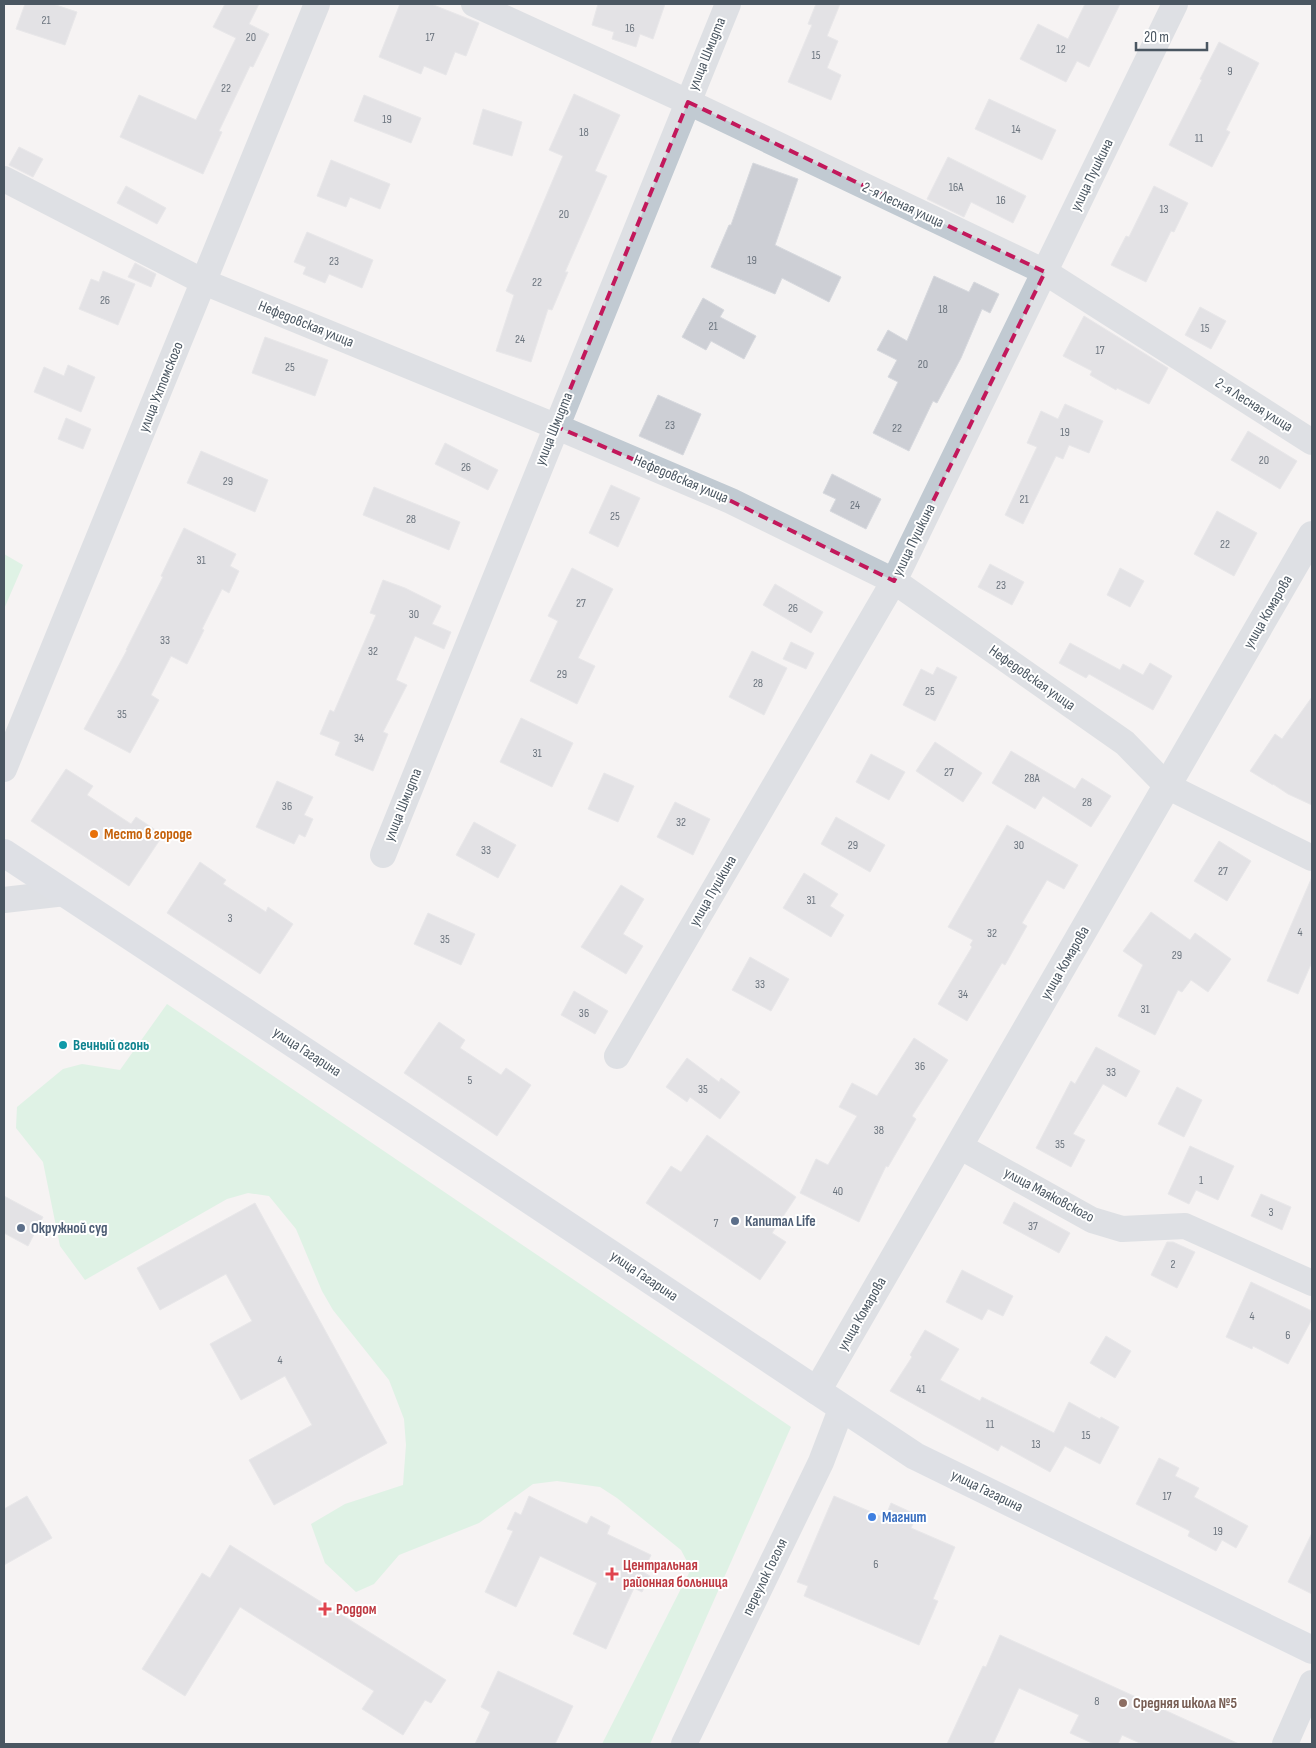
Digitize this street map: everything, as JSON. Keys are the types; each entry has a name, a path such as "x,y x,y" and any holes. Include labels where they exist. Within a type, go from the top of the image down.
{"main road":[{"name":"улица Гагарина","path":"4,853 915,1456 1312,1650"}],"street":[{"name":"улица Ухтомского","path":"4,769 317,4"},
{"name":"2-я Лесная улица","path":"474,4 688,102 1045,272 1312,442"},
{"name":"улица Шмидта","path":"382,855 728,4"},
{"name":"улица Пушкина","path":"617,1056 894,581 1175,4"},
{"name":"Нефедовская улица","path":"4,179 204,282 732,501 894,581 1125,743 1167,786 1312,858"},
{"name":"улица Комарова","path":"817,1391 1312,535"},
{"path":"4,900 65,893"},
{"name":"улица Маяковского","path":"959,1146 1092,1220 1122,1229 1185,1226 1312,1283"},
{"name":"переулок Гоголя","path":"684,1744 822,1462 842,1407"},
{"path":"1285,1744 1312,1683"}],"highlighted area":[{"path":"688,102 1045,272 894,581 731,501 555,426"}],"green space":[{"path":"4,554 23,565 4,609"},
{"path":"167,1004 791,1427 650,1744 602,1744 691,1569 681,1550 617,1498 600,1487 557,1481 533,1484 479,1523 399,1555 374,1584 356,1592 325,1563 311,1524 345,1504 403,1485 406,1445 404,1419 389,1380 333,1310 322,1291 296,1229 269,1196 248,1193 227,1199 85,1280 60,1246 43,1162 16,1128 17,1107 63,1069 82,1064 120,1070"}],"building":[{"path":"25,4 53,4 77,12 65,45 16,29"},
{"path":"225,4 259,4 249,24 269,34 253,67 250,66 219,131 222,132 203,174 120,137 139,95 196,120 236,38 213,27"},
{"path":"400,4 431,4 479,23 466,56 455,52 446,75 424,66 421,74 379,57"},
{"path":"598,4 665,4 653,39 640,34 636,47 612,39 614,32 592,25"},
{"path":"816,4 840,4 827,36 838,41 827,68 841,75 831,100 788,82 812,25 808,24"},
{"path":"1085,4 1120,4 1089,67 1077,61 1066,82 1020,59 1038,24 1068,39"},
{"path":"1219,42 1259,63 1226,130 1230,132 1212,167 1169,145"},
{"path":"574,94 620,115 595,171 607,176 565,272 568,272 552,310 548,309 531,362 496,351 514,295 506,291 563,156 549,150"},
{"path":"364,95 421,118 411,143 354,121"},
{"path":"989,99 1056,130 1042,160 975,129"},
{"path":"483,109 522,122 512,156 473,144"},
{"path":"19,147 43,159 33,177 9,165"},
{"path":"948,157 1026,196 1013,223 971,202 964,217 927,199"},
{"path":"331,160 390,184 380,209 350,197 346,207 317,196"},
{"path":"753,163 798,179 775,245 841,277 829,302 782,278 775,294 711,267 729,225 731,225"},
{"path":"126,186 166,208 157,224 117,203"},
{"path":"1154,186 1188,203 1174,232 1171,231 1146,282 1111,265 1126,236 1129,237"},
{"path":"307,232 373,260 362,288 329,274 325,283 303,274 306,267 294,262"},
{"path":"135,263 156,274 151,287 128,277"},
{"path":"103,271 135,284 118,325 79,309 91,279 99,282"},
{"path":"934,276 969,292 974,282 999,294 990,313 982,309 961,358 937,403 933,401 909,451 873,433 898,382 888,377 897,360 877,350 888,330 907,341"},
{"path":"703,298 724,310 720,317 756,336 744,359 711,341 706,350 682,337"},
{"path":"1200,307 1226,321 1211,349 1185,335"},
{"path":"1084,316 1168,368 1149,404 1117,388 1116,390 1090,375 1092,371 1063,356"},
{"path":"265,337 328,360 315,396 252,373"},
{"path":"68,365 95,377 81,412 34,392 44,367 64,376"},
{"path":"658,395 701,414 683,455 639,436"},
{"path":"1065,404 1103,421 1089,453 1069,445 1063,459 1056,456 1023,524 1005,515 1037,447 1027,443 1041,411 1058,419"},
{"path":"66,418 91,429 83,449 58,439"},
{"path":"1248,431 1297,461 1280,489 1231,460"},
{"path":"445,443 498,470 488,490 435,464"},
{"path":"201,451 268,480 255,512 187,483"},
{"path":"832,474 881,499 866,529 830,511 836,499 823,493"},
{"path":"611,485 640,498 618,547 589,533"},
{"path":"374,487 460,522 449,550 363,515"},
{"path":"1217,511 1257,533 1234,576 1194,554"},
{"path":"184,528 236,554 230,566 239,571 229,593 222,589 187,664 171,656 151,695 159,700 130,753 84,729 127,650 163,577 161,576"},
{"path":"990,564 1024,582 1012,605 978,587"},
{"path":"572,568 613,589 578,658 595,666 577,704 530,681 558,621 548,616"},
{"path":"1120,568 1144,581 1130,607 1107,595"},
{"path":"383,580 405,588 441,606 432,624 451,632 444,649 415,636 396,680 407,685 383,732 388,734 373,771 335,755 340,742 320,734 330,710 334,712 376,615 370,613"},
{"path":"775,584 823,612 811,633 763,605"},
{"path":"791,642 814,653 806,669 783,659"},
{"path":"1070,643 1120,670 1123,664 1143,675 1150,663 1172,676 1153,710 1089,674 1086,678 1059,663"},
{"path":"752,651 787,668 764,715 729,697"},
{"path":"937,667 957,677 935,721 903,705 921,669 933,675"},
{"path":"1312,697 1312,805 1288,794 1250,771 1275,734 1282,739"},
{"path":"521,718 573,743 552,787 500,762"},
{"path":"935,742 982,773 963,802 916,771"},
{"path":"1011,751 1075,789 1082,778 1111,796 1091,827 1043,796 1035,809 992,783"},
{"path":"871,754 905,772 889,800 856,782"},
{"path":"66,769 93,786 87,795 131,824 136,817 163,835 129,886 31,821"},
{"path":"604,773 634,786 618,822 588,809"},
{"path":"277,781 313,797 304,815 313,819 305,837 299,834 294,844 256,827"},
{"path":"675,802 710,819 693,855 657,837"},
{"path":"836,817 885,845 870,872 821,844"},
{"path":"474,822 516,845 498,878 456,855"},
{"path":"1007,825 1078,865 1064,889 1047,880 1022,923 1027,926 1005,965 1002,963 967,1021 938,1004 972,947 970,945 973,940 948,927"},
{"path":"1219,841 1251,861 1227,901 1194,881"},
{"path":"200,862 226,880 223,884 266,912 268,907 293,924 260,974 167,913"},
{"path":"804,873 838,894 830,906 844,915 831,937 783,908"},
{"path":"1312,877 1312,962 1298,994 1267,981"},
{"path":"621,885 644,899 623,934 643,946 626,974 581,947"},
{"path":"1151,912 1190,940 1195,933 1231,959 1208,992 1191,980 1182,992 1178,990 1155,1035 1118,1016 1143,965 1123,951"},
{"path":"428,913 475,934 461,965 414,944"},
{"path":"750,957 789,979 771,1011 732,990"},
{"path":"574,991 608,1011 595,1034 561,1015"},
{"path":"439,1022 465,1040 460,1048 501,1075 506,1068 531,1085 497,1136 404,1073"},
{"path":"914,1038 948,1060 912,1116 916,1119 888,1167 886,1166 859,1222 800,1193 816,1159 828,1165 857,1116 839,1107 852,1083 877,1096"},
{"path":"1096,1047 1140,1071 1126,1097 1103,1084 1073,1134 1085,1140 1071,1167 1036,1148 1071,1081 1075,1084"},
{"path":"687,1058 719,1082 721,1078 740,1092 720,1119 690,1097 687,1102 666,1087"},
{"path":"1177,1087 1202,1100 1184,1137 1158,1124"},
{"path":"707,1135 796,1197 772,1233 786,1242 760,1280 646,1203 671,1166 681,1172"},
{"path":"1190,1146 1234,1166 1218,1200 1196,1190 1189,1204 1168,1194"},
{"path":"1261,1194 1291,1207 1282,1230 1251,1216"},
{"name":"Окружной суд","path":"4,1196 43,1217 28,1246 4,1233"},
{"path":"1014,1202 1070,1233 1059,1253 1003,1223"},
{"path":"255,1203 387,1443 274,1505 249,1460 312,1425 285,1376 241,1400 210,1344 252,1321 226,1274 160,1310 137,1268"},
{"path":"1167,1242 1173,1242 1195,1252 1177,1288 1151,1275"},
{"path":"962,1270 1013,1296 1003,1316 988,1309 982,1320 946,1302"},
{"path":"1251,1282 1312,1311 1312,1319 1288,1364 1253,1346 1252,1349 1226,1337"},
{"path":"925,1330 959,1349 940,1380 980,1401 982,1397 1054,1433 1069,1402 1119,1427 1100,1464 1065,1446 1050,1472 1001,1445 998,1451 890,1391 912,1357 910,1355"},
{"path":"1106,1336 1131,1351 1115,1378 1090,1363"},
{"path":"1159,1458 1179,1468 1175,1476 1199,1488 1194,1497 1248,1526 1236,1548 1222,1540 1216,1551 1188,1536 1190,1531 1136,1504"},
{"path":"27,1496 52,1538 4,1565 4,1509"},
{"name":"Центральная районная больница","path":"529,1496 587,1524 591,1516 610,1526 607,1534 651,1555 643,1572 650,1576 642,1592 634,1588 606,1649 573,1634 597,1583 540,1556 516,1607 485,1592 513,1531 507,1529 515,1512 521,1515"},
{"path":"834,1496 885,1518 891,1503 917,1515 911,1528 955,1547 933,1599 938,1601 919,1645 804,1596 808,1586 797,1582"},
{"path":"1312,1533 1312,1594 1288,1582"},
{"path":"230,1545 446,1680 431,1703 425,1700 403,1735 362,1709 374,1691 240,1607 185,1696 142,1669 202,1573 210,1578"},
{"path":"1000,1635 1239,1744 1142,1744 1122,1735 1118,1744 1094,1744 1070,1733 1079,1715 1019,1688 993,1744 947,1744 983,1666 986,1667"},
{"path":"498,1671 573,1706 555,1744 475,1744 490,1712 481,1707"}],"place":[{"name":"Место в городе","path":"94,834"},
{"name":"Вечный огонь","path":"63,1045"},
{"name":"Капитал Life","path":"735,1221"},
{"name":"Окружной суд","path":"21,1228"},
{"name":"Магнит","path":"872,1517"},
{"name":"Центральная районная больница","path":"612,1574"},
{"name":"Роддом","path":"325,1609"},
{"name":"Средняя школа №5","path":"1123,1703"}]}
